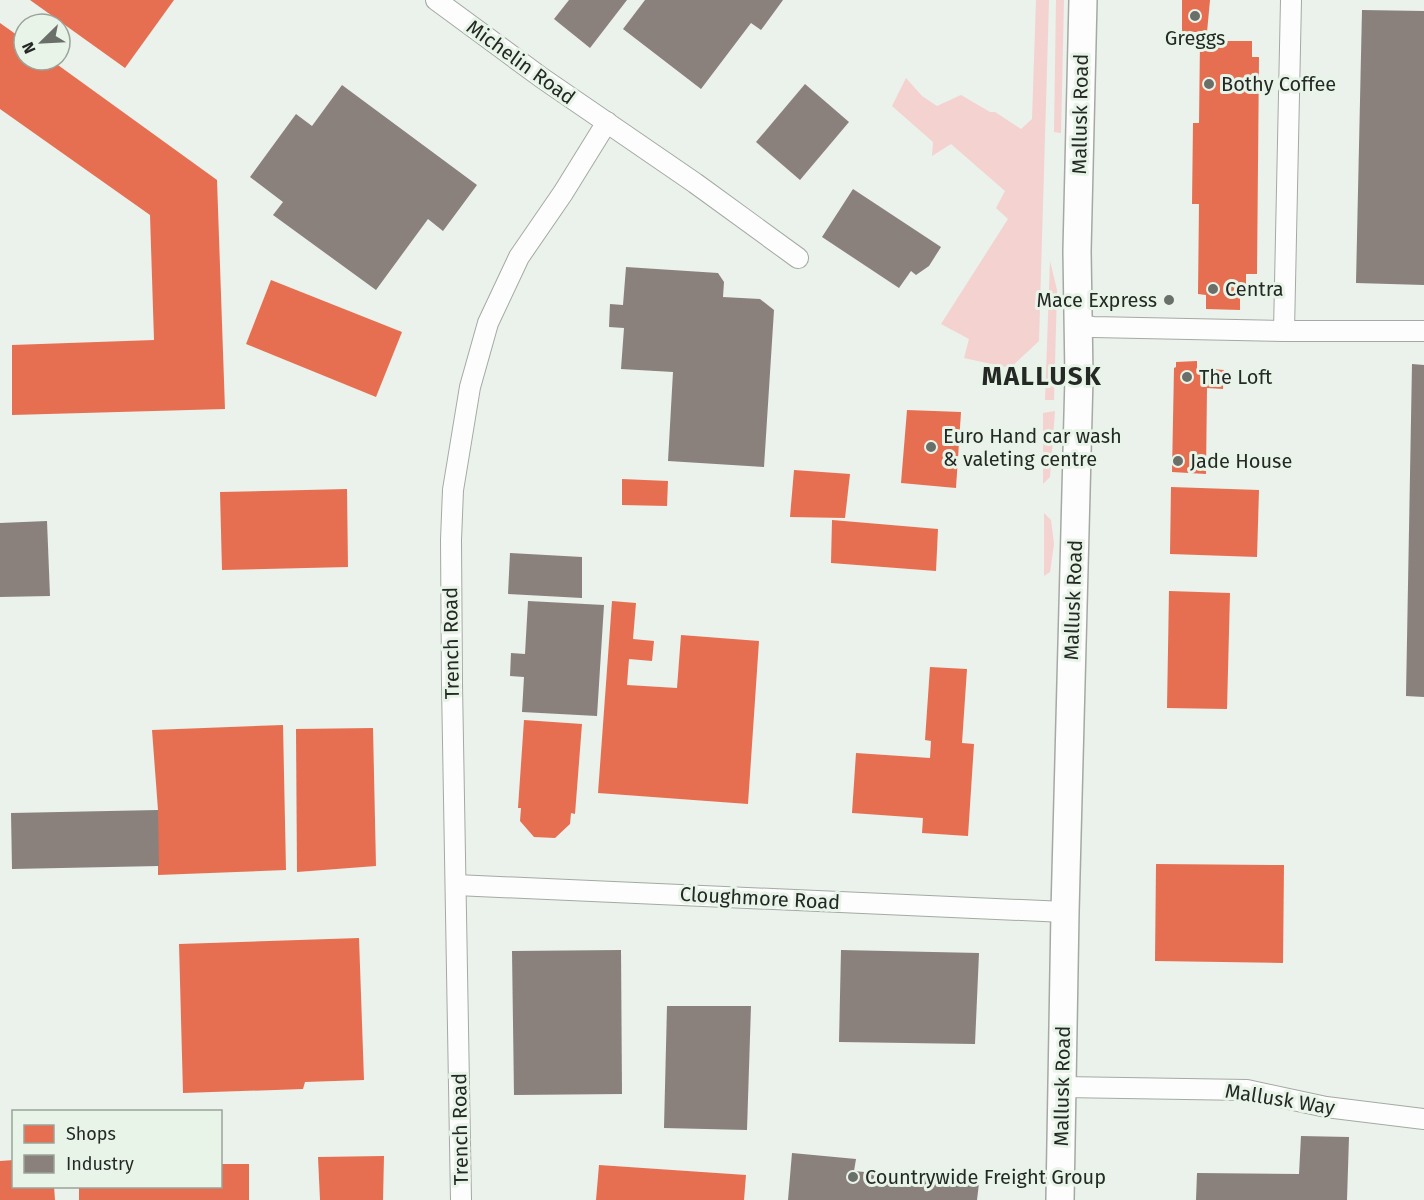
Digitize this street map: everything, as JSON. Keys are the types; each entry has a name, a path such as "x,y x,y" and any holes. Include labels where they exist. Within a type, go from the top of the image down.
{"main road":[{"name":"Mallusk Road","path":"1060,1200 1079,377 1077,251 1083,0"}],"street":[{"name":"Michelin Road","path":"436,0 542,78 695,183 798,258"},
{"path":"1284,331 1291,0"},
{"name":"Trench Road","path":"460,1200 451,540 453,490 470,387 488,323 519,257 563,193 607,122"},
{"path":"1078,325 1284,331 1424,331"},
{"name":"Cloughmore Road","path":"456,885 1065,912"},
{"name":"Mallusk Way","path":"1063,1087 1247,1090 1326,1107 1424,1119"}],"shaded area":[{"path":"1036,0 1049,0 1039,341 1010,368 964,358 969,339 941,324 1008,219 996,208 1005,191 951,144 932,156 933,142 892,106 906,78 922,96 937,106 961,95 990,112 995,112 1021,129 1032,119"},
{"path":"1056,0 1064,0 1061,133 1054,132"},
{"path":"1050,261 1057,290 1054,400 1045,400"},
{"path":"1055,411 1050,477 1043,484 1043,413"},
{"path":"1044,513 1051,520 1054,544 1050,572 1044,576"}],"building: Shops":[{"path":"30,0 174,0 125,68 72,30 72,12 47,12"},
{"name":"Greggs","path":"1182,0 1210,0 1207,32 1182,32"},
{"path":"0,23 12,32 12,72 68,72 217,180 225,409 12,415 12,345 154,340 150,215 0,109"},
{"path":"1200,41 1252,41 1252,57 1259,57 1257,274 1246,274 1246,295 1240,295 1240,310 1206,309 1206,295 1198,294 1199,204 1192,204 1193,123 1199,123"},
{"path":"271,280 402,332 376,397 246,344"},
{"path":"1197,361 1197,368 1224,370 1223,389 1207,388 1206,474 1172,472 1174,368 1176,362"},
{"name":"Euro Hand car wash & valeting centre","path":"907,410 961,412 956,488 901,483"},
{"path":"794,470 850,474 845,518 790,517"},
{"path":"622,479 668,481 667,506 622,505"},
{"path":"1171,487 1259,490 1257,557 1170,554"},
{"path":"347,489 348,567 222,570 220,492"},
{"path":"832,520 938,529 936,571 831,563"},
{"path":"1169,591 1230,593 1227,709 1167,708"},
{"path":"612,601 636,603 633,639 654,641 652,661 629,659 627,685 677,688 681,635 759,641 748,804 598,793"},
{"path":"930,667 967,669 962,743 974,744 968,836 922,833 923,818 852,813 856,753 930,758 931,741 925,740"},
{"path":"524,720 582,724 575,814 571,813 570,824 555,838 534,837 520,821 521,808 518,808"},
{"path":"283,725 286,870 158,875 158,810 152,730"},
{"path":"373,728 376,866 297,872 296,729"},
{"path":"1156,864 1284,865 1283,963 1155,961"},
{"path":"359,938 364,1080 305,1082 303,1089 183,1093 179,944"},
{"path":"384,1156 383,1200 320,1200 318,1157"},
{"path":"12,1160 12,1188 54,1188 55,1200 0,1200 0,1161"},
{"path":"222,1164 249,1164 249,1200 79,1200 79,1188 222,1188"},
{"path":"599,1165 746,1175 744,1200 596,1200"}],"building: Industry":[{"path":"569,0 627,0 590,48 554,19"},
{"path":"645,0 783,0 761,30 751,23 701,89 623,29"},
{"path":"1362,10 1424,11 1424,285 1356,283"},
{"path":"805,84 849,122 800,180 756,142"},
{"path":"342,85 477,185 443,231 428,219 376,290 273,215 283,202 250,177 296,114 312,126"},
{"path":"853,189 941,247 929,266 916,275 911,271 899,288 822,237"},
{"path":"626,267 718,273 724,282 723,297 760,299 774,310 764,467 668,461 673,372 621,369 624,328 609,327 610,304 623,305"},
{"path":"1412,364 1424,365 1424,697 1406,696"},
{"path":"47,521 50,596 0,597 0,523"},
{"path":"510,553 582,557 582,598 508,594"},
{"path":"528,601 604,605 597,716 522,712 524,677 510,676 511,653 525,654"},
{"path":"158,810 159,866 12,869 11,813"},
{"path":"621,950 622,1094 514,1095 512,951"},
{"path":"841,950 979,953 975,1044 839,1042"},
{"path":"667,1006 751,1006 747,1130 664,1128"},
{"path":"1301,1136 1349,1137 1347,1200 1196,1200 1197,1173 1299,1174"},
{"name":"Countrywide Freight Group","path":"792,1153 856,1159 854,1171 979,1183 977,1200 788,1200"}],"place":[{"name":"Greggs","path":"1195,16"},
{"name":"Bothy Coffee","path":"1209,84"},
{"name":"Centra","path":"1213,289"},
{"name":"Mace Express","path":"1169,300"},
{"name":"The Loft","path":"1187,377"},
{"name":"Euro Hand car wash & valeting centre","path":"931,447"},
{"name":"Jade House","path":"1178,461"},
{"name":"Countrywide Freight Group","path":"853,1177"}],"district":[{"name":"MALLUSK","path":"1042,376"}]}
